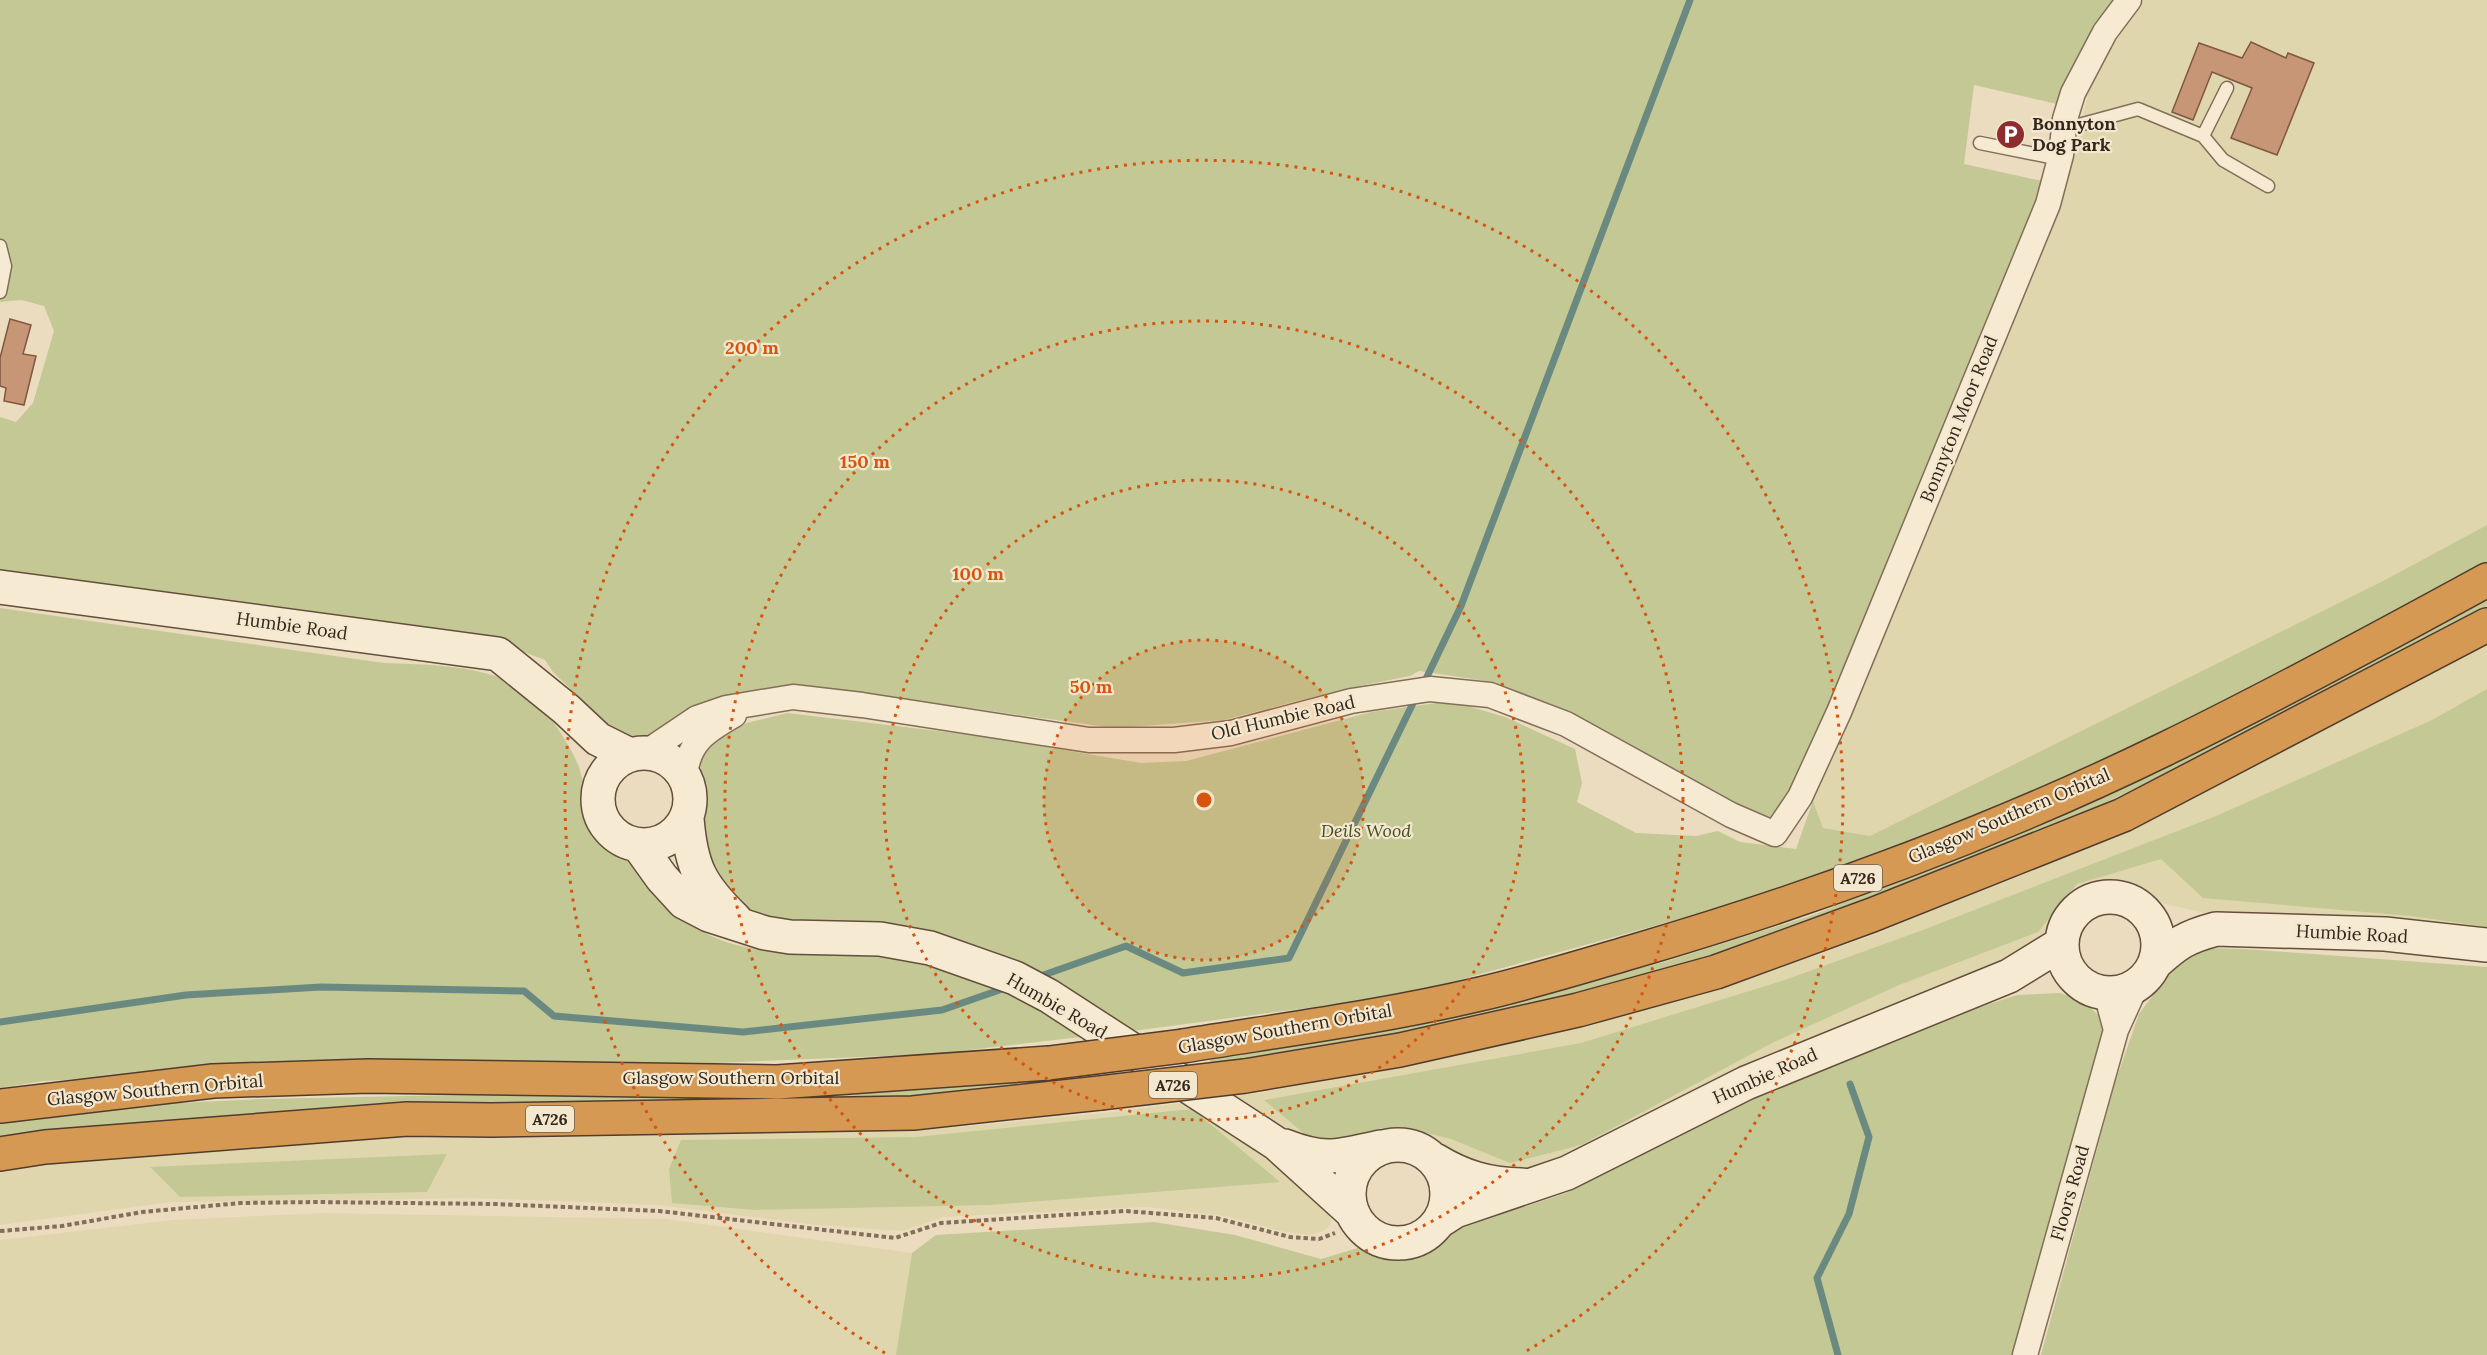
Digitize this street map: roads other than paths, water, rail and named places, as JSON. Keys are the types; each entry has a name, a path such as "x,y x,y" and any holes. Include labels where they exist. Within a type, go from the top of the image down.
{"highway":[{"name":"Glasgow Southern Orbital","path":"0,1106 213,1081 368,1076 777,1082 1049,1063 1183,1047 1479,994 1707,930 1913,858 2162,750 2349,656 2487,580"},
{"name":"Glasgow Southern Orbital","path":"0,1154 57,1146 407,1119 491,1120 913,1113 1245,1076 1401,1050 1556,1015 1705,975 1872,915 2123,815 2487,625"}],"street":[{"name":"Bonnyton Moor Road","path":"1775,834 1800,797 1839,712 2048,204 2060,159 2064,129 2073,93 2105,32 2129,0"},
{"name":"Humbie Road","path":"0,587 498,654 566,709 598,739 637,754 668,759 685,776"},
{"name":"Old Humbie Road","path":"760,701 793,697 862,705 1089,740 1174,740 1231,733 1351,701 1431,689 1490,695 1566,724 1683,790 1731,815 1775,834"},
{"path":"600,786 606,773 617,762 637,754 697,718 726,708 760,701"},
{"path":"639,846 653,845 667,840 679,831 687,819 691,804 690,790 685,776 686,759 696,742 714,727 760,701"},
{"name":"Humbie Road","path":"566,709 590,758 600,786 598,799 605,825 614,835 639,846 662,879 684,902 709,915 765,933 790,937 880,939 930,948 1016,978 1049,996 1277,1144 1355,1217"},
{"path":"687,819 689,842 700,877 710,893 741,926"},
{"path":"2116,896 2132,901 2145,910 2158,936 2158,950 2119,981 2070,972 2063,959 2061,945 2064,928 2072,914 2084,903 2116,896"},
{"name":"Humbie Road","path":"2145,910 2171,914 2216,929 2385,934 2487,945"},
{"name":"Humbie Road","path":"2008,976 2119,981 2176,944 2216,929"},
{"name":"Humbie Road","path":"1441,1220 1455,1211 1567,1173 1746,1083 2008,976 2061,945"},
{"name":"Floors Road","path":"2025,1355 2116,1030 2119,981"},
{"name":"Humbie Road","path":"1277,1144 1313,1156 1330,1158 1382,1147"},
{"path":"1396,1144 1424,1151 1435,1160 1448,1188 1447,1204 1441,1220 1429,1233 1412,1241 1395,1243 1375,1238 1355,1217 1349,1197 1352,1176 1361,1161 1382,1147 1396,1144"},
{"name":"Humbie Road","path":"1435,1160 1459,1174 1487,1182 1527,1185"}],"lane":[{"path":"2203,136 2227,88"},
{"path":"2064,129 2138,109 2203,136 2223,160 2268,186"},
{"path":"1980,143 2060,159"},
{"path":"0,246 5,266 0,291"}],"waterway":[{"path":"1423,685 1461,606 1690,0"},
{"path":"1035,978 1126,946 1183,973 1289,958 1416,697"},
{"path":"0,1022 186,995 321,987 524,991 554,1016 743,1032 942,1010 1008,987"},
{"path":"1838,1355 1817,1278 1849,1214 1869,1137 1850,1084"}],"place":[{"name":"Bonnyton Dog Park","path":"2011,134"}],"park label":[{"name":"Deils Wood","path":"1366,831"}]}
